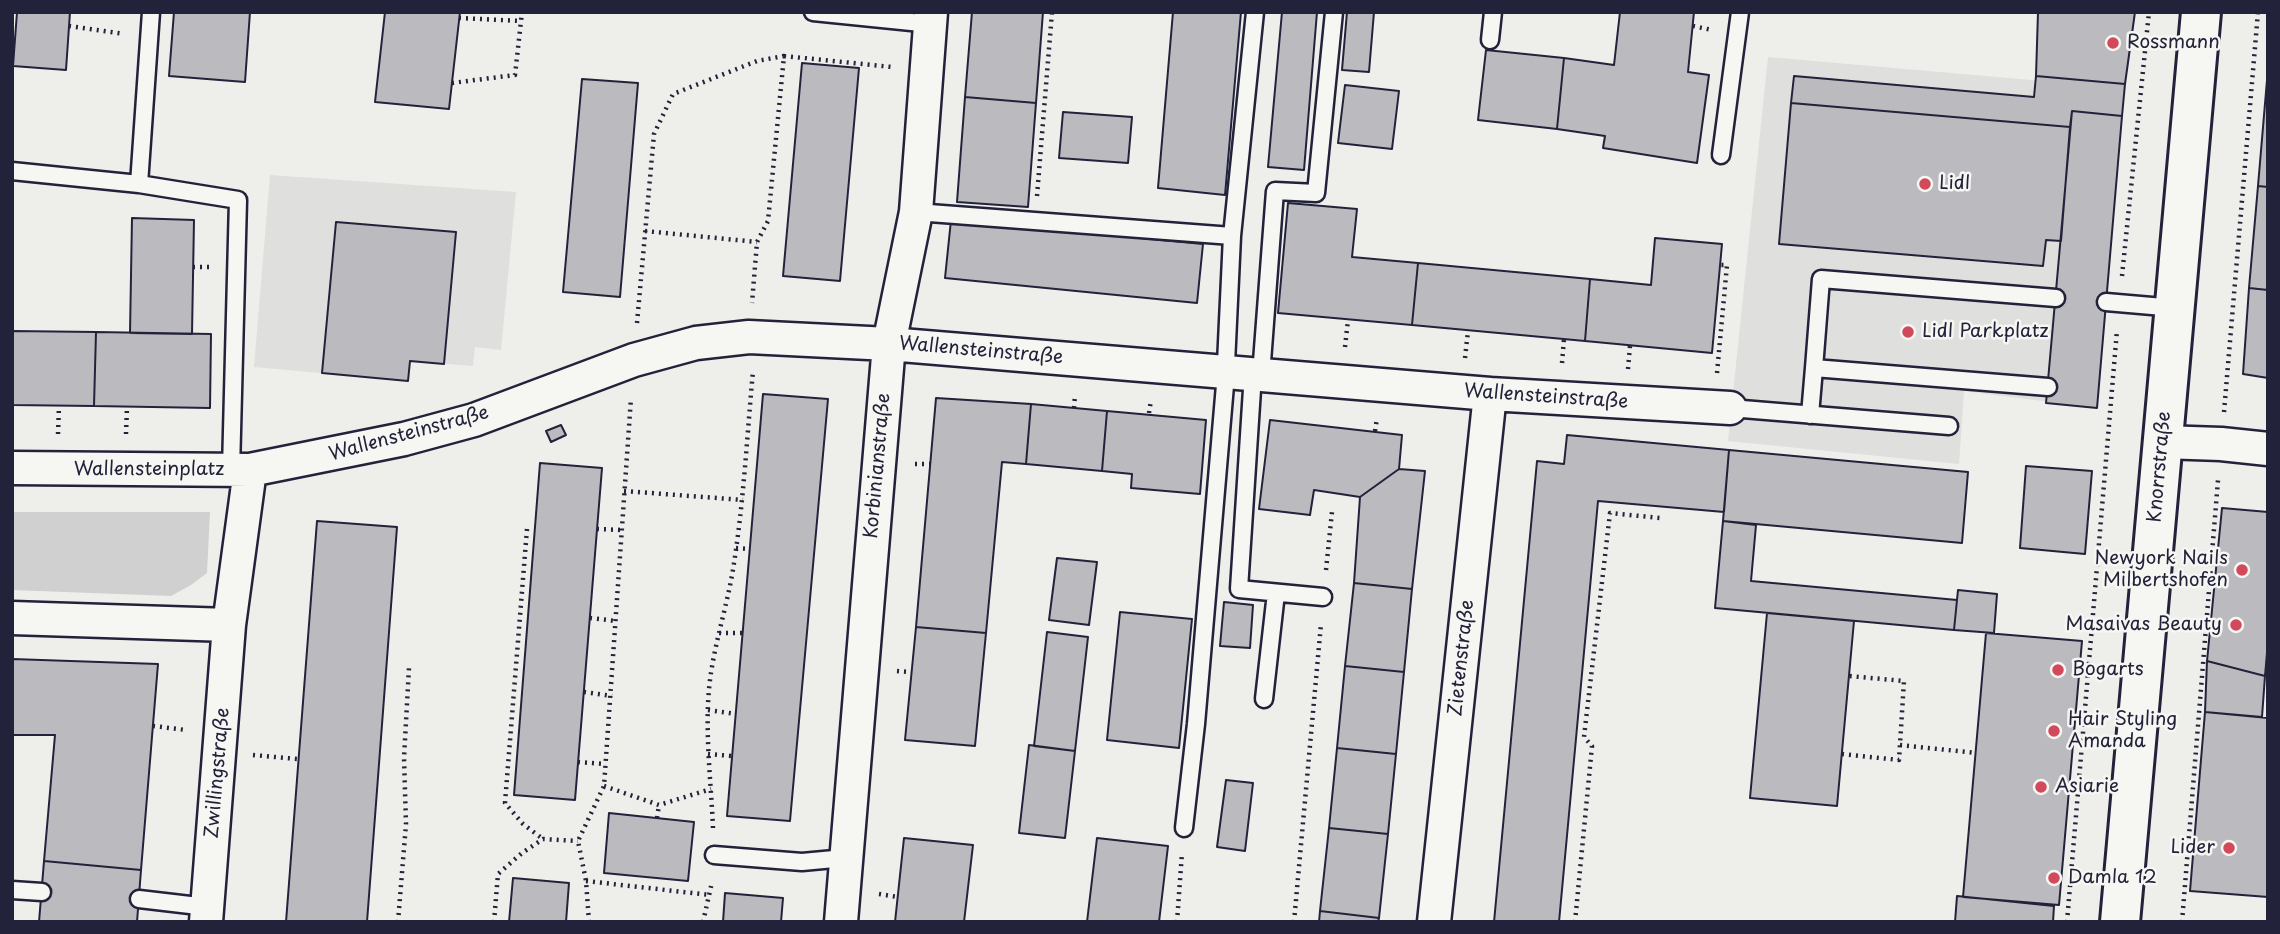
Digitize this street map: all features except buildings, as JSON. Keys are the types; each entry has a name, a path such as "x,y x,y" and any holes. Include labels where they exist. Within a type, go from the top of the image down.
{"street":[{"name":"Knorrstraße","path":"2120,922 2201,12"},
{"name":"Korbinianstraße","path":"841,922 889,344 916,212 931,18"},
{"name":"Wallensteinstraße","path":"240,470 404,439 474,419 634,360 696,343 752,337 889,344 1490,394 1722,408"},
{"name":"Zietenstraße","path":"1434,922 1490,394"},
{"path":"2162,442 2268,449"},
{"name":"Wallensteinplatz","path":"12,468 240,470 229,625"},
{"path":"12,618 229,625"},
{"name":"Zwillingstraße","path":"207,914 229,625"}],"lane":[{"path":"139,184 151,12"},
{"path":"813,12 931,18"},
{"path":"1255,12 1233,236 1247,374 1239,589 1323,597"},
{"path":"1184,828 1196,724 1275,191 1316,193 1334,12"},
{"path":"1490,40 1493,12"},
{"path":"1721,155 1740,12"},
{"path":"12,171 139,184 238,200 240,470"},
{"path":"916,212 1233,236"},
{"path":"1810,415 1821,279 2056,298"},
{"path":"2112,303 2175,308"},
{"path":"1814,368 2048,387"},
{"path":"1722,408 1949,426"},
{"path":"1264,699 1276,593"},
{"path":"714,855 802,862 845,858"},
{"path":"12,890 42,892"},
{"path":"139,900 207,914"}],"path":[{"path":"452,83 515,75 522,12"},
{"path":"1035,221 1052,12"},
{"path":"2067,922 2112,303 2149,12"},
{"path":"459,18 521,21"},
{"path":"69,26 149,38"},
{"path":"1040,52 1049,52"},
{"path":"589,922 586,881 578,841 604,786 634,360 654,134 673,94 757,61 784,56 927,71"},
{"path":"703,922 710,895 714,855 708,710 714,649 727,604 743,500 757,242 768,221 784,56"},
{"path":"645,230 757,242"},
{"path":"1720,265 1727,265 1722,408"},
{"path":"624,491 743,500"},
{"path":"1294,922 1332,512"},
{"path":"1575,922 1592,746 1584,737 1610,513 1660,518"},
{"path":"527,529 506,803 523,824 543,839 578,841"},
{"path":"597,529 622,530"},
{"path":"736,548 750,549"},
{"path":"590,618 617,621"},
{"path":"719,632 743,633"},
{"path":"398,922 406,824 404,758 410,668"},
{"path":"1842,754 1899,760 1904,681 1849,676"},
{"path":"584,692 612,696"},
{"path":"708,710 736,714"},
{"path":"1900,745 1976,753"},
{"path":"708,754 732,756"},
{"path":"252,755 298,759"},
{"path":"2071,761 2080,761"},
{"path":"578,762 606,764"},
{"path":"604,786 659,805 711,789"},
{"path":"657,818 659,805"},
{"path":"1177,922 1184,828"},
{"path":"494,922 498,874 543,839"},
{"path":"586,881 710,895"}],"shaded area":[{"path":"1768,57 2123,88 2097,408 1964,391 1959,464 1728,441"},
{"path":"270,175 516,192 501,350 475,347 473,366 410,361 408,381 254,367"},
{"path":"12,512 210,512 207,573 171,596 12,590"}],"place":[{"name":"Rossmann","path":"2113,43"},
{"name":"Lidl","path":"1925,184"},
{"name":"Lidl Parkplatz","path":"1908,332"},
{"name":"Newyork Nails Milbertshofen","path":"2242,570"},
{"name":"Masaivas Beauty","path":"2236,625"},
{"name":"Bogarts","path":"2058,670"},
{"name":"Hair Styling Amanda","path":"2054,731"},
{"name":"Asiarie","path":"2041,787"},
{"name":"Lider","path":"2229,848"},
{"name":"Damla 12","path":"2054,878"}]}
